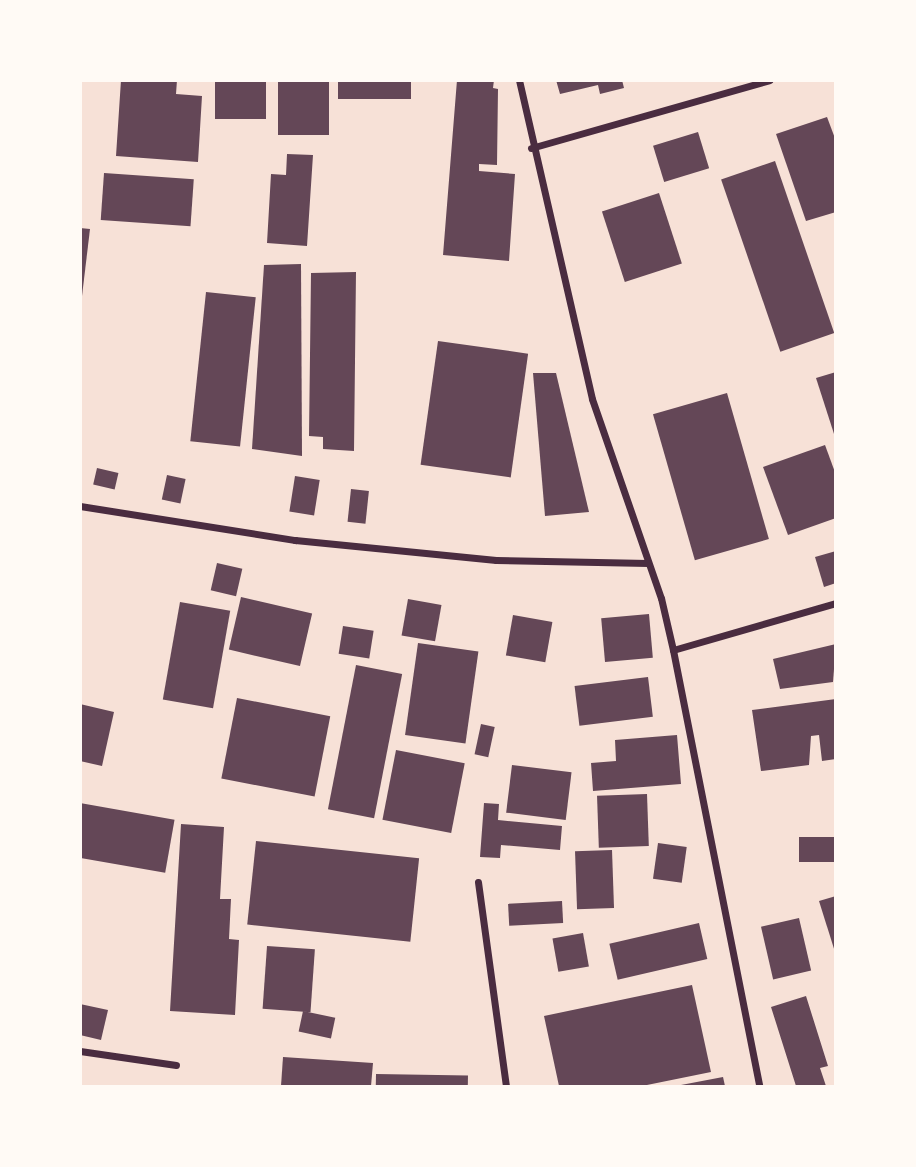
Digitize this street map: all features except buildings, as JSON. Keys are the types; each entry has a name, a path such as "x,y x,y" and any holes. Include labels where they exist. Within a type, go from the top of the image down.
{"street":[{"path":"519,80 531,148 593,399 648,563 673,650 759,1087"},
{"path":"531,148 770,80"},
{"path":"80,506 295,540 496,560 648,563"},
{"path":"673,650 835,603"},
{"path":"478,882 506,1087"},
{"path":"80,1051 176,1065"}]}
